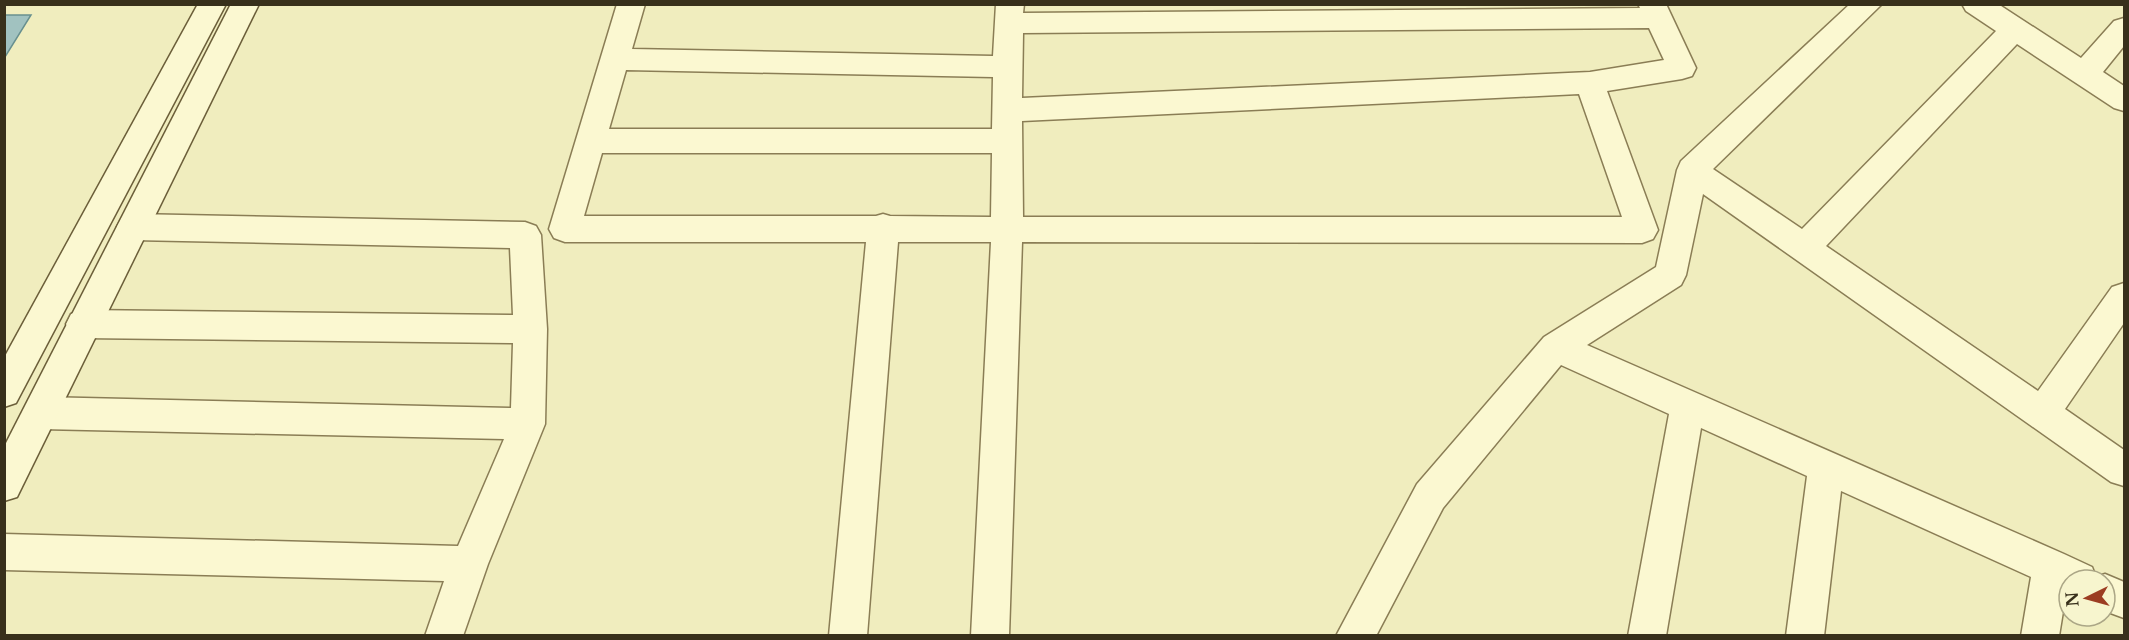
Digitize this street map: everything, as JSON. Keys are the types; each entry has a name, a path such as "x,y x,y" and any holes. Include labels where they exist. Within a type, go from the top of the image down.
{"street":[{"path":"4,392 212,4"},
{"path":"4,485 245,4"},
{"path":"631,4 565,228 1642,230 1590,83"},
{"path":"1355,636 1430,496 1556,347 1670,275 1692,170 1868,4"},
{"path":"1976,4 2124,100"},
{"path":"590,141 1007,126 1590,83 1682,68 1655,11 1009,14 1007,67 1007,126 1007,228 990,636"},
{"path":"2084,74 2124,28"},
{"path":"1804,247 2014,30"},
{"path":"615,58 1007,67"},
{"path":"1692,170 2124,470"},
{"path":"133,227 525,235 530,328 528,424 469,564 444,636"},
{"path":"848,636 883,228"},
{"path":"2042,413 2124,297"},
{"path":"83,324 530,328"},
{"path":"1556,347 2057,570"},
{"path":"1647,636 1688,406"},
{"path":"41,414 528,424"},
{"path":"1805,636 1826,467"},
{"path":"4,552 469,564"},
{"path":"2040,636 2057,594"}],"water":[{"path":"4,15 31,15 5,57"}]}
